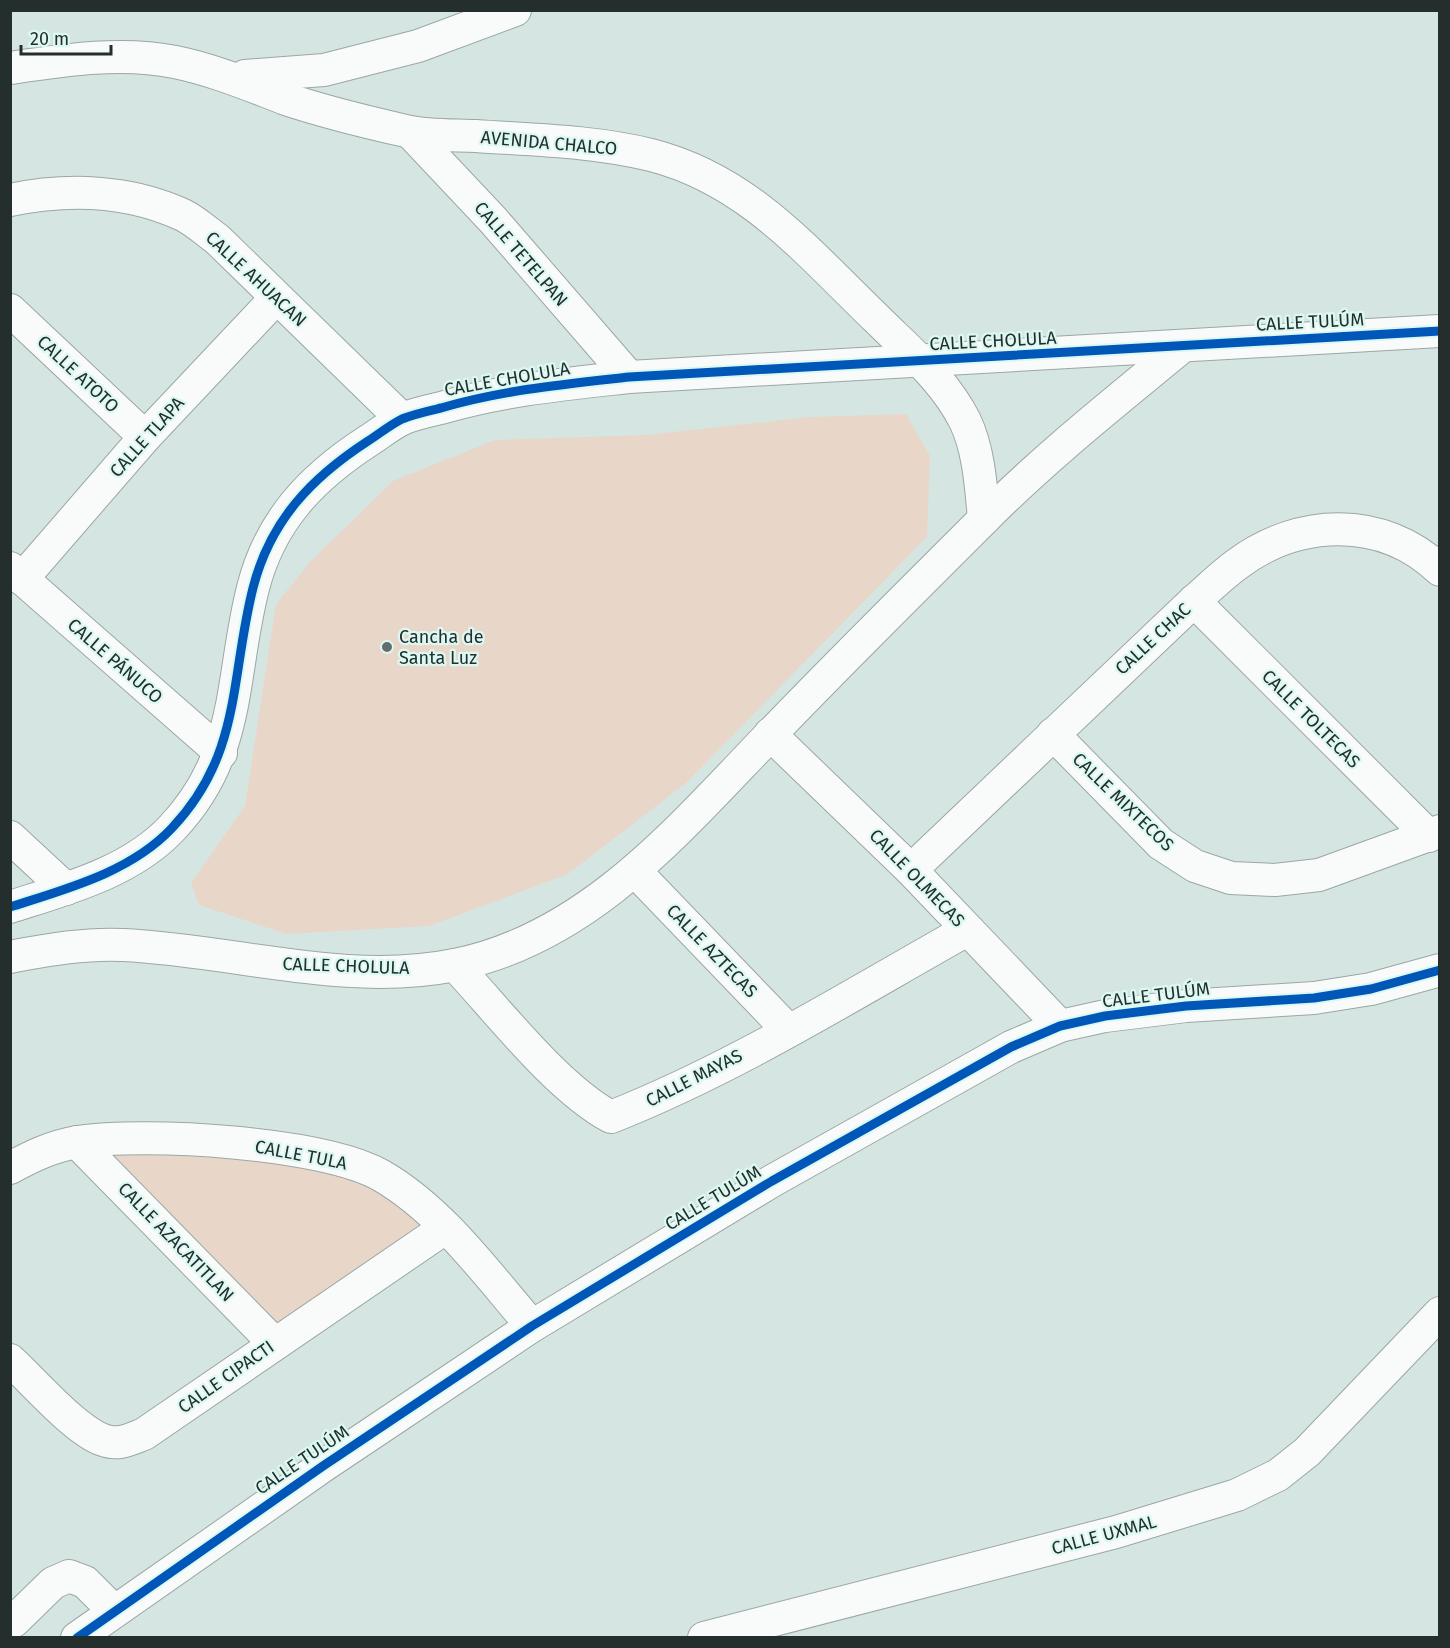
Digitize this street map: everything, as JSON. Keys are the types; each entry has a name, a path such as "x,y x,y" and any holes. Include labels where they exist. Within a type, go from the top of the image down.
{"street":[{"path":"226,75 261,76 324,70 418,46 515,10"},
{"name":"AVENIDA CHALCO","path":"10,69 95,58 135,58 173,62 226,75 288,99 411,132 608,146 654,156 693,169 729,188 773,217 945,387 966,423 976,456 984,519"},
{"name":"CALLE TETELPAN","path":"411,132 493,220 629,377"},
{"name":"CALLE AHUACAN","path":"10,200 65,192 113,194 145,200 185,216 217,239 402,419"},
{"name":"CALLE TLAPA","path":"16,573 276,298"},
{"name":"CALLE ATOTO","path":"10,310 145,437"},
{"name":"CALLE TULÚM","path":"1183,346 1440,331"},
{"name":"CALLE CHOLULA","path":"10,907 66,889 132,861 171,830 202,790 221,753 233,704 253,586 274,534 301,494 343,457 402,419 470,399 548,386 629,377 1183,346"},
{"name":"CALLE CHOLULA","path":"10,957 61,947 122,945 306,967 393,971 455,965 518,945 574,915 636,872 685,826 770,735 1044,461 1183,346"},
{"name":"CALLE CHAC","path":"911,870 1194,602 1236,564 1268,545 1304,533 1339,527 1369,531 1402,541 1440,570"},
{"name":"CALLE PÁNUCO","path":"16,573 221,753"},
{"name":"CALLE TOLTECAS","path":"1194,602 1434,834"},
{"name":"CALLE MIXTECOS","path":"1053,734 1161,844 1195,866 1231,878 1275,880 1319,875 1434,834"},
{"name":"CALLE OLMECAS","path":"770,735 911,870 1060,1026"},
{"path":"10,837 66,889"},
{"name":"CALLE AZTECAS","path":"636,872 788,1030"},
{"name":"CALLE MAYAS","path":"455,965 567,1084 589,1105 611,1117 680,1087 968,930"},
{"name":"CALLE TULÚM","path":"78,1638 113,1610 532,1326 772,1181 1011,1047 1060,1026 1105,1016 1348,993 1440,970"},
{"name":"CALLE TULA","path":"10,1168 39,1152 77,1142 176,1139 289,1149 340,1160 381,1175 411,1197 445,1228 532,1326"},
{"name":"CALLE AZACATITLAN","path":"77,1142 274,1343"},
{"name":"CALLE CIPACTI","path":"10,1360 80,1426 104,1441 121,1443 144,1434 445,1228"},
{"name":"CALLE UXMAL","path":"704,1638 1116,1532 1238,1495 1278,1475 1307,1452 1440,1313"},
{"path":"19,1625 53,1583 69,1576 85,1582 113,1610"}],"shaded area":[{"path":"906,414 930,456 927,537 686,783 568,874 429,926 287,934 199,905 191,883 245,806 276,604 310,562 393,481 495,440 645,435 810,417"},
{"path":"83,1144 343,1165 443,1228 275,1340"}],"cycle path":[{"path":"10,907 75,886 117,868 156,843 195,800 211,772 222,743 230,714 253,588 270,542 295,503 328,470 402,419 511,392 629,377 1440,331"},
{"path":"77,1638 323,1466 532,1326 772,1181 1011,1047 1060,1026 1105,1016 1186,1006 1314,998 1371,989 1440,970"}],"place":[{"name":"Cancha de Santa Luz","path":"387,647"}]}
